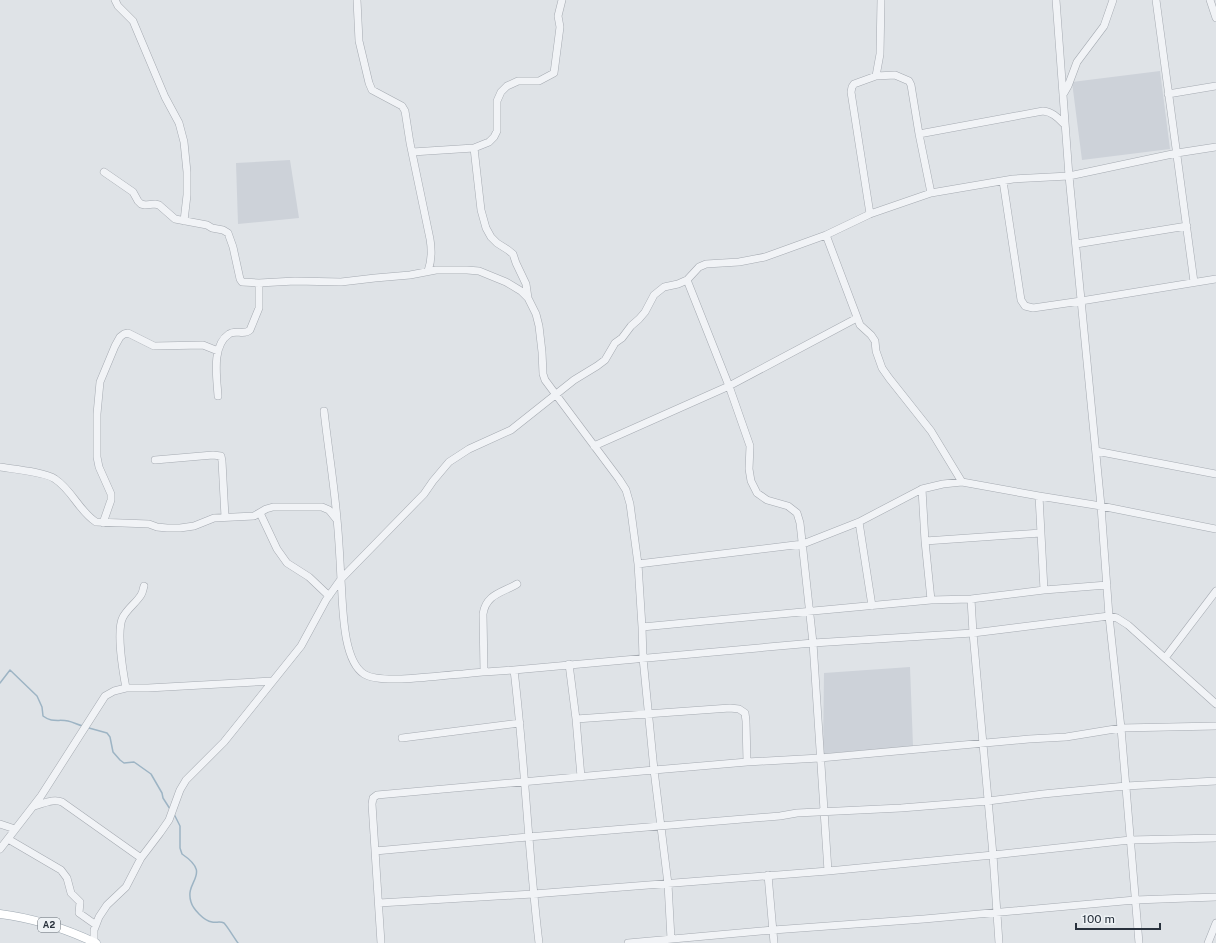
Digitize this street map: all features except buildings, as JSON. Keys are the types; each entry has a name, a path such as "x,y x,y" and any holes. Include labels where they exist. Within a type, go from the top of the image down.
{"main road":[{"name":"A2","path":"0,914 12,915 48,924 80,940 95,943"}],"street":[{"path":"115,0 118,6 133,21 165,97 179,123 184,142 187,172 187,195 184,221"},
{"path":"357,0 359,41 372,90 402,106 405,111 430,239 432,255 428,271"},
{"path":"412,152 474,148 489,142 494,137 497,131 497,101 501,92 507,86 518,81 538,81 554,73 560,27 558,16 562,0"},
{"path":"876,76 880,54 881,0"},
{"path":"1056,0 1069,176 1096,451 1109,616 1121,728 1140,943"},
{"path":"1064,93 1077,62 1104,26 1114,0"},
{"path":"1156,0 1194,282"},
{"path":"1210,0 1216,18"},
{"path":"870,214 851,92 854,84 876,76 895,75 909,81 911,85 931,193"},
{"path":"1168,94 1216,86"},
{"path":"920,134 1043,111 1050,112 1057,116 1065,125"},
{"path":"95,943 93,934 103,910 126,887 141,858 169,820 180,790 186,780 224,742 301,646 329,596 341,579 424,494 433,480 449,462 469,449 511,430 555,394 605,360 615,343 622,338 631,326 645,312 654,295 664,287 678,284 687,280 699,267 706,264 758,259 826,235 870,214 931,193 1013,179 1069,176 1176,153 1216,147"},
{"path":"474,148 481,210 486,228 491,237 497,243 513,254 526,284 528,298 536,314 539,326 543,374 545,380 626,490 630,504 638,564 642,627 642,658 660,827 668,884 671,939"},
{"path":"104,172 133,192 141,204 159,205 175,218 207,225 228,233 242,282 341,282 410,275 428,271 467,270 479,271 506,282 521,291 528,298"},
{"path":"1002,181 1021,300 1025,306 1033,308 1216,279"},
{"path":"1076,244 1187,226"},
{"path":"826,235 860,325 875,341 876,351 882,368 930,431 962,482"},
{"path":"687,280 729,386 750,446 749,469 751,481 757,493 766,500 788,506 797,513 800,523 813,643 828,870"},
{"path":"218,396 218,351 228,335 235,332 244,333 250,330 258,308 259,283"},
{"path":"594,446 729,386 857,318"},
{"path":"103,523 111,500 111,494 99,467 97,458 97,404 100,382 120,337 128,333 154,346 203,345 218,351"},
{"path":"324,411 337,520 343,619 351,656 356,666 365,674 378,679 394,680 813,643 973,633 1109,616 1117,618 1128,625 1216,704"},
{"path":"1096,451 1216,474"},
{"path":"155,460 213,455 221,456 225,517"},
{"path":"0,467 54,478 63,486 89,517 96,522 149,524 157,527 180,528 194,526 214,518 254,516 273,507 322,508 329,510 337,520"},
{"path":"638,564 803,544 859,522 922,489 943,484 962,482 1101,506 1216,529"},
{"path":"922,489 930,600"},
{"path":"1039,496 1044,590"},
{"path":"260,513 278,549 287,563 309,577 329,596"},
{"path":"859,522 872,606"},
{"path":"925,541 1041,533"},
{"path":"484,672 484,607 491,597 517,584"},
{"path":"642,627 930,600 971,599 1044,590 1107,585"},
{"path":"126,688 122,663 120,627 122,618 142,594 144,586"},
{"path":"1165,658 1216,591"},
{"path":"971,599 999,943"},
{"path":"569,664 581,776"},
{"path":"514,670 525,781 533,894 539,943"},
{"path":"0,849 34,806 105,696 114,691 126,688 272,682"},
{"path":"576,719 730,708 739,709 745,713 746,762"},
{"path":"402,738 520,724"},
{"path":"381,943 372,800 374,796 381,794 746,762 820,758 1066,737 1121,728 1216,726"},
{"path":"375,851 660,827 780,816 797,813 901,808 988,801 1126,786 1216,781"},
{"path":"34,806 58,800 141,858"},
{"path":"0,824 15,829"},
{"path":"378,903 668,884 993,855 1130,840 1216,838"},
{"path":"8,839 61,870 67,878 71,893 80,903 79,913 96,924"},
{"path":"768,875 774,943"},
{"path":"628,943 1136,900 1216,896"},
{"path":"1208,943 1210,935 1216,924"}],"shaded area":[{"path":"1160,71 1170,149 1082,160 1072,82"},
{"path":"290,160 299,218 238,224 236,163"},
{"path":"910,667 913,746 823,754 824,673"}],"waterway":[{"path":"0,683 10,670 37,696 42,707 43,716 52,720 65,720 83,726"},
{"path":"89,728 107,733 110,737 113,752 124,763 134,762 151,774 170,809"},
{"path":"174,814 180,826 180,848 182,854 196,867 196,878 190,894 192,905 199,914 209,921 224,923 238,943"}]}
